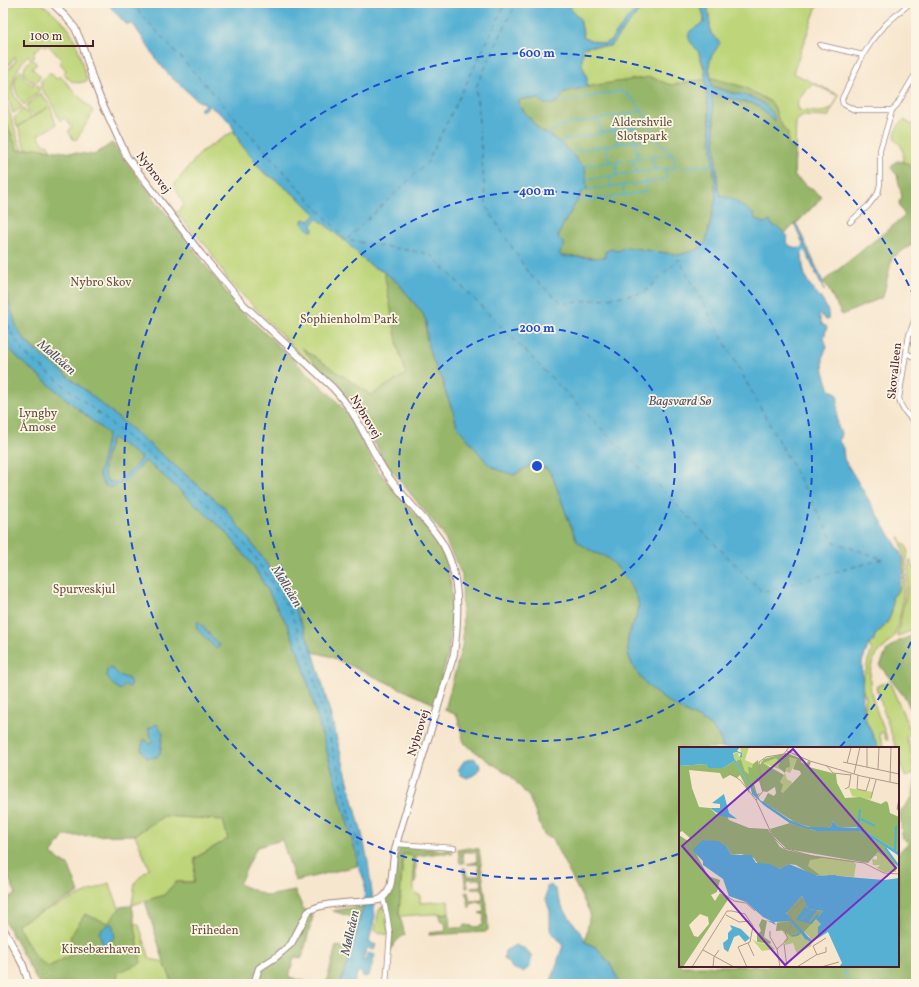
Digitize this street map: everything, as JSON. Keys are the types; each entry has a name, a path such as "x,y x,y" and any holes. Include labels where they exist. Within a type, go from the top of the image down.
{"street":[{"name":"Nybrovej","path":"52,3 75,28 82,44 100,98 127,157 232,292 333,388 346,403 384,470 437,535 449,556 455,580 457,603 454,654 397,844 391,885 383,898"},
{"path":"892,110 855,110 843,104 842,96 863,55 880,31 910,3"},
{"path":"820,45 863,55"},
{"path":"850,222 868,206 878,193 880,184 880,150 892,110 897,105 916,73"},
{"name":"Skovalleen","path":"916,316 909,335 899,398 900,404 916,424"},
{"path":"906,353 916,358"},
{"path":"397,844 454,848"},
{"path":"254,984 259,968 292,944 308,912 312,909 329,905 383,898 390,934 386,984"},
{"path":"3,928 23,965 29,984"}],"green space":[{"path":"3,3 41,3 57,16 64,23 73,37 87,81 76,83 69,79 63,73 66,70 60,63 60,58 48,45 46,47 43,44 33,53 35,56 32,59 37,64 32,68 41,77 34,84 33,81 31,82 24,73 24,68 31,59 28,55 16,72 12,88 14,95 22,107 13,113 3,83 3,73 11,67 16,60 15,56 9,65 3,70"},
{"path":"574,3 642,3 610,41 604,44 584,38 580,19 570,8"},
{"name":"Aldershvile Slotspark","path":"646,3 700,3 704,22 695,28 690,41 698,51 706,75 715,191 574,205 571,153 587,78 582,64 583,48 610,46"},
{"path":"705,3 818,3 793,73 839,95 837,99 838,96 814,84 805,90 797,103 799,110 811,112 829,110 833,106 828,117 803,116 796,121 794,176 822,197 785,233 717,180 712,86 709,66 711,57 717,48 715,37 711,34 708,7"},
{"path":"21,70 23,76 29,83 32,85 38,85 39,91 24,105 15,88 16,79"},
{"path":"50,72 56,79 60,76 93,111 76,140 73,139 68,131 72,128 65,118 60,121 52,103 41,89 41,81"},
{"name":"Aldershvile Slotspark","path":"650,77 671,85 706,79 716,198 706,241 699,249 679,255 626,247 617,251 611,249 605,252 605,257 602,258 562,256 559,254 558,237 580,194 587,189 585,169 559,142 548,134 540,131 519,105 519,101 522,99 560,100 564,92 596,85"},
{"path":"710,78 744,87 771,102 774,106 779,121 788,134 788,146 795,150 794,176 822,197 785,233 777,227 755,219 731,198 721,196 718,190 712,93 758,106 773,121 773,113 759,100 712,86"},
{"path":"3,91 19,143 23,150 18,151 3,113"},
{"path":"40,93 50,105 56,125 38,135 44,145 47,144 51,150 36,148 26,149 18,127 48,107 34,116 25,107"},
{"path":"23,109 32,117 17,127 14,118"},
{"name":"Nybro Skov","path":"3,113 18,151 36,148 94,155 112,143 226,292 247,316 335,399 348,416 377,469 437,540 445,558 451,584 452,619 448,655 434,704 329,656 313,652 294,606 262,557 224,507 85,390 46,360 24,339 17,328 3,283"},
{"path":"904,120 916,127 916,174 907,163 903,162 903,150 895,140 897,128"},
{"name":"Sophienholm Park","path":"234,131 240,143 264,173 273,178 302,201 316,215 309,221 303,219 302,223 307,229 313,229 312,224 318,218 367,262 384,272 448,405 373,444 354,403 299,353 228,280 209,249 176,213 184,205 174,185 202,151"},
{"path":"898,161 909,164 916,174 916,248 911,245 892,258 883,297 842,315 824,281 905,216 899,202 902,197 897,175 891,168 895,162"},
{"path":"384,272 399,284 423,314 426,321 426,336 438,373 444,383 444,388 457,426 514,475 531,465 546,468 552,475 576,539 579,543 595,553 605,556 610,560 624,576 637,598 639,607 628,638 629,656 636,672 647,684 666,700 709,725 720,739 723,747 679,747 679,967 899,967 899,852 908,843 902,837 900,812 913,796 916,776 916,984 620,984 610,964 597,948 585,942 590,913 551,837 544,835 529,797 509,774 488,761 464,743 457,715 445,710 463,642 462,575 442,533 384,461 362,417 302,348 371,395 406,374 398,348"},
{"name":"Spurveskjul","path":"3,331 11,350 20,360 108,434 99,475 104,485 128,480 145,461 156,469 227,533 254,567 288,626 303,665 357,856 357,866 295,881 282,840 257,847 239,884 267,896 295,891 303,908 313,916 302,958 294,957 289,977 315,984 173,984 164,962 145,901 164,895 176,882 194,882 195,858 228,839 223,820 164,816 135,835 64,836 51,854 69,866 79,893 17,924 35,957 48,967 73,954 70,937 85,914 108,923 121,907 132,905 141,963 118,972 117,984 39,984 3,918 3,899 16,894 3,866","holes":["157,724 163,734 160,753 141,749 144,739 150,744 153,741 148,729"]},
{"path":"112,437 142,458 123,478 112,482 107,480 104,474 104,466"},
{"path":"899,537 908,549 904,592 898,624 895,634 889,643 875,657 871,667 870,678 873,699 888,740 886,740 883,732 879,734 884,747 879,747 864,714 866,698 862,688 863,676 872,651 869,644 872,642 876,634 884,628 888,622 891,616 892,598 902,583 905,569"},
{"path":"910,560 916,571 916,628 897,637 906,594"},
{"path":"916,634 916,722 906,699 880,666 887,650 899,641"},
{"path":"889,681 912,734 906,736 912,755 914,774 905,777 899,759 899,747 896,747 876,687"},
{"path":"164,816 223,820 228,839 195,858 194,882 176,882 164,895 132,905 135,882 149,868 135,835"},
{"path":"400,847 449,850 452,851 453,854 441,853 416,856 416,883 414,883 413,856 403,854 399,913 405,935 396,942 390,951 392,932 386,899 393,887"},
{"path":"468,848 479,849 487,908 488,930 485,932 429,935 429,933 446,931 445,923 440,920 440,914 449,913 451,928 461,928 466,925 476,927 483,925 484,915 479,913 484,912 483,904 480,902 471,903 469,908 466,892 468,892 470,901 483,900 482,889 471,889 471,887 482,886 481,879 467,879 468,888 466,888 463,868 465,868 467,876 480,876 478,864 467,864 477,862 476,852 462,852 464,863 460,863 458,850"},
{"path":"403,854 413,856 414,892 420,895 420,903 448,901 449,913 400,916"},
{"name":"Kirsebærhaven","path":"109,883 122,915 139,925 150,959 164,962 173,984 39,984 14,924"},
{"path":"364,905 340,984 326,984 336,946 347,948 352,917 333,911"},
{"path":"383,906 389,933 388,935 375,931 379,910"}],"water":[{"name":"Bagsværd Sø","path":"110,3 574,3 570,8 580,19 584,38 604,44 610,41 642,3 646,3 610,46 583,48 582,64 587,78 587,87 564,92 559,101 555,103 544,104 539,99 522,99 519,101 519,105 540,131 548,134 559,142 585,169 587,189 580,194 563,225 558,237 565,245 559,254 562,256 594,258 605,257 605,252 611,249 617,251 626,247 679,255 699,249 706,241 716,198 710,122 704,66 698,51 688,36 690,31 704,22 700,3 705,3 708,7 711,34 720,43 711,57 709,66 712,86 726,92 748,96 755,99 770,110 774,115 775,120 775,122 758,106 751,103 738,101 712,93 718,190 721,196 731,198 754,214 755,219 764,223 770,221 772,225 781,230 788,237 786,241 790,246 801,249 804,269 808,282 825,304 827,309 828,320 820,314 819,315 822,324 827,327 824,338 827,347 824,352 823,363 830,391 834,391 837,394 838,427 841,433 839,441 843,448 844,459 900,551 903,559 903,571 898,590 892,598 893,604 891,614 883,627 875,635 874,640 869,644 862,662 863,709 866,721 879,747 723,747 720,739 709,725 670,703 647,684 633,667 628,650 628,638 639,607 637,598 624,576 610,560 605,556 595,553 579,543 576,539 552,475 546,468 531,465 514,475 498,470 488,464 457,426 444,388 444,383 438,373 428,347 426,321 423,314 399,284 384,272 373,267 364,260 345,241 318,219 312,224 313,231 310,231 302,223 302,220 305,219 309,221 316,215 302,201 273,178 264,173 240,143 231,124 225,117 209,106 207,106 203,112 200,109 205,105 205,103 198,101 170,76 159,63 133,24 126,24 111,8"},
{"path":"795,225 797,225 823,282 824,291 804,250 804,246"},
{"path":"3,283 17,328 31,347 85,390 224,507 262,557 294,606 313,652 320,675 368,862 375,916 369,942 376,945 374,950 367,948 362,961 364,961 368,953 375,955 369,976 362,976 362,973 358,971 354,984 340,984 364,905 365,882 358,865 357,856 303,665 288,626 254,567 227,533 156,469 145,461 128,480 111,488 104,485 99,475 108,434 20,360 11,350 3,331","holes":["112,437 141,458 123,478 112,482 107,480 104,474 104,466"]},
{"path":"198,621 220,646 216,649 200,633 196,626"},
{"path":"109,668 113,669 119,675 129,679 131,686 129,687 124,685 120,690 110,682 107,676 107,670"},
{"path":"157,724 163,733 160,753 157,757 147,758 141,749 144,739 150,744 153,741 148,729"},
{"path":"474,758 479,763 480,768 474,775 467,778 461,775 458,770 464,761"},
{"path":"551,885 555,889 562,907 583,936 585,942 597,948 610,964 620,984 550,984 563,945 550,930 550,911 546,899 547,887"},
{"path":"112,923 115,936 104,948 99,932"},
{"path":"515,945 526,949 532,956 530,967 523,972 512,968 504,958 505,951"}],"waterway":[{"path":"560,100 563,102 621,91 631,98 642,110 655,138 672,154 675,168"},
{"path":"548,134 559,126 643,111"},
{"path":"598,119 601,133"},
{"path":"559,142 649,124"},
{"path":"632,128 638,158"},
{"path":"616,131 618,145"},
{"path":"571,153 574,151 655,138"},
{"path":"607,147 609,161"},
{"path":"582,166 673,154"},
{"path":"651,157 656,171"},
{"path":"632,159 637,173"},
{"path":"616,176 617,161"},
{"path":"683,167 712,165"},
{"path":"586,179 678,167"},
{"path":"584,191 666,180 666,169"},
{"path":"610,177 611,187"},
{"path":"579,198 583,201 639,193 646,191 646,182"},
{"path":"623,186 624,196"},
{"path":"3,357 12,349"},
{"path":"843,967 848,982"}],"ferry route":[{"path":"131,3 346,240 430,254 762,592 883,559 834,542 679,259 644,293 563,304 529,274 486,206 476,87 516,3"},
{"path":"347,239 427,163 506,3"},
{"path":"3,307 10,331 25,354 173,474 212,508 251,551 290,611 308,656 361,856 360,860"}],"water label":[{"name":"Mølleåen","path":"56,358"},
{"name":"Mølleåen","path":"286,587"},
{"name":"Mølleåen","path":"351,933"}],"park label":[{"name":"Lyngby Åmose","path":"38,421"},
{"name":"Friheden","path":"215,931"}]}
